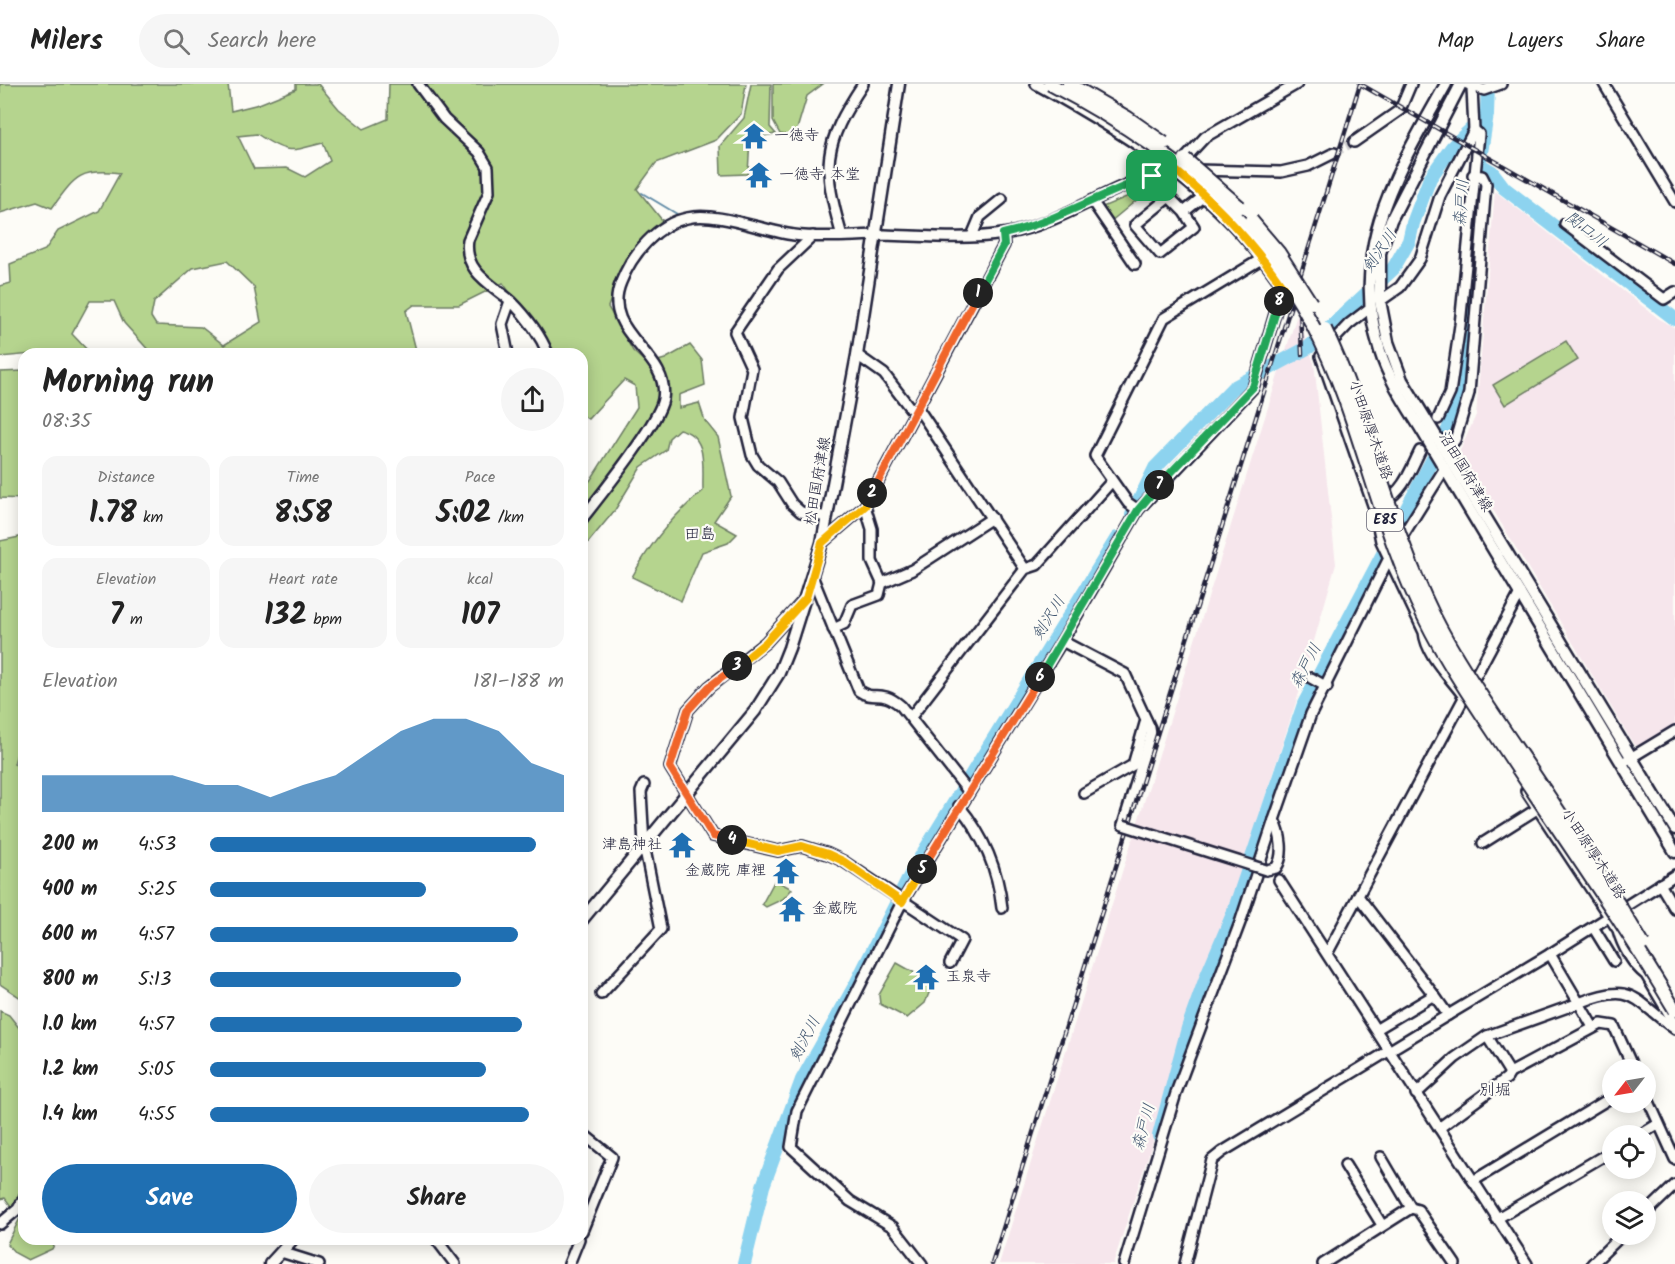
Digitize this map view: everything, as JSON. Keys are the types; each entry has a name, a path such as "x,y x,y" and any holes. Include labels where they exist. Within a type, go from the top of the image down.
{"highway":[{"name":"小田原厚木道路","path":"1050,84 1123,125 1203,184 1251,233 1290,284 1328,354 1390,534 1424,618 1470,696 1675,1010"},
{"name":"小田原厚木道路","path":"1069,84 1128,118 1210,178 1258,227 1297,279 1335,351 1396,523 1433,614 1478,690 1609,887 1675,997"}],"main road":[{"name":"松田国府津線","path":"588,913 767,694 786,656 806,598 827,518 857,355 899,84"},
{"name":"沼田国府津線","path":"1376,304 1371,294 1370,264 1380,212 1392,182 1446,84"},
{"name":"沼田国府津線","path":"1467,85 1391,220 1380,253 1376,304 1380,351 1396,386 1446,460 1675,829"},
{"name":"沼田国府津線","path":"1446,460 1520,594 1675,852"},
{"path":"270,1264 287,1245"}],"street":[{"path":"418,84 444,119 479,152 488,167 489,192 468,240 468,256 478,275 522,313 537,332 545,348"},
{"path":"842,236 833,204 828,154 835,132 863,84"},
{"path":"922,1264 893,1227 850,1200 791,1147 797,1111 902,902 1062,641 1137,510 1253,387 1283,287 1263,258 1205,195 1175,170 1105,123 1036,84"},
{"path":"1175,170 1205,137 1297,84"},
{"path":"1354,142 1400,110 1411,84"},
{"path":"1604,84 1675,202"},
{"path":"1498,86 1484,90 1467,85 1474,130 1440,196 1420,259 1400,287 1349,324 1320,355 1374,508 1382,541 1424,632 1425,640 1618,930 1621,941 1639,970 1646,975 1675,1024"},
{"path":"1438,418 1450,393 1460,326 1478,175 1479,134 1474,130"},
{"path":"588,511 652,422 663,400 662,382 650,359 620,320 616,296 621,282 640,250 663,229 685,218 697,216 767,231 813,236 1003,234 1040,225 1132,182 1175,170 1281,172 1308,166 1334,153"},
{"path":"1124,1264 1177,1090 1241,920 1311,714 1327,687 1389,557 1446,460 1455,440 1469,393 1486,184 1478,175"},
{"path":"1184,212 1205,195"},
{"path":"1169,197 1184,212 1194,227 1160,254 1135,225 1169,197"},
{"path":"972,236 980,217 1002,199"},
{"path":"1092,201 1135,264"},
{"path":"1564,224 1664,300 1675,292"},
{"path":"822,543 865,506 1004,245 1003,234"},
{"path":"813,236 778,269 735,332 752,369 743,418 752,455 758,465 778,482 796,508 801,512 827,518"},
{"path":"1137,510 1128,503 1095,456 1164,318 1263,258"},
{"path":"507,348 502,324 510,301"},
{"path":"857,355 884,374 910,408 919,410 1025,569"},
{"path":"1374,508 1396,495 1420,451"},
{"path":"911,717 1025,569 1037,565 1112,481"},
{"path":"833,629 844,624 852,606 879,595 882,583 872,561 872,529 865,506"},
{"path":"882,583 912,570 992,518"},
{"path":"812,576 859,691 867,696 882,694 890,696 911,717 968,791"},
{"path":"1328,952 1463,696 1520,594"},
{"path":"806,598 766,642 709,687 688,710 670,767 713,836 778,851 802,846 843,861 962,940 950,963"},
{"path":"1062,641 1125,674 1151,734 1123,825 1266,870 1276,868 1281,857 1280,834 1274,820"},
{"path":"1311,678 1327,687"},
{"path":"1084,793 1133,765 1146,720"},
{"path":"1622,763 1675,731"},
{"path":"601,994 661,929 644,845 641,792 644,785"},
{"path":"959,806 990,854 999,878 1002,908"},
{"path":"1483,843 1537,809"},
{"path":"1185,1264 1212,1160 1222,1152 1610,918 1675,875"},
{"path":"1279,880 1328,952 1416,1094 1527,1264"},
{"path":"1660,884 1675,909"},
{"path":"1358,896 1448,1015"},
{"path":"1593,927 1614,962"},
{"path":"1550,954 1593,1026"},
{"path":"1416,1094 1455,1058 1487,1036 1602,995 1624,992 1641,1001 1675,1029"},
{"path":"1377,1029 1434,995"},
{"path":"1439,1128 1507,1078 1509,1073 1593,1026 1601,1024 1614,1026 1629,1059"},
{"path":"1487,1036 1509,1073"},
{"path":"1473,1181 1602,1103"},
{"path":"1653,1113 1675,1159"},
{"path":"588,1138 612,1156 588,1216"},
{"path":"1496,1219 1602,1157"},
{"path":"1381,1158 1411,1208 1418,1210 1455,1264"},
{"path":"1345,1165 1382,1226"},
{"path":"1656,1203 1675,1185"},
{"path":"1323,1264 1411,1208"},
{"path":"0,1224 18,1209"},
{"path":"441,1245 455,1264"},
{"path":"569,1264 577,1245"},
{"path":"1592,1264 1612,1245"},
{"path":"281,1252 319,1264"}],"shaded area":[{"path":"1495,191 1658,318 1675,328 1675,724 1640,746 1634,745 1459,453 1476,415"},
{"path":"1297,315 1314,363 1336,564 1300,690 1113,1264 999,1264"}],"green space":[{"path":"0,84 228,84 231,111 259,104 296,89 296,84 318,84 339,109 364,129 388,119 389,84 746,84 741,114 716,140 656,163 637,189 662,220 625,259 608,307 633,351 647,364 665,359 690,345 702,360 705,385 679,395 679,408 699,403 705,421 718,437 731,496 714,521 737,534 728,543 702,552 681,601 632,577 646,553 663,531 703,491 703,462 700,445 689,433 679,429 669,438 666,450 641,467 615,510 588,543 588,482 637,407 635,386 624,380 588,419 588,348 550,348 503,283 459,305 414,305 406,311 415,348 147,348 124,323 114,301 90,301 72,334 85,348 18,348 18,355 0,357 0,286 11,283 10,264 45,250 58,231 99,211 120,173 95,172 79,177 52,208 37,202 0,213","holes":["257,134 275,145 295,149 323,143 330,161 305,177 287,168 254,169 238,136","227,261 254,287 261,322 224,345 201,327 156,325 151,317 154,302 193,268"]},
{"path":"751,84 771,84 770,127 776,134 750,138 748,174 721,175 720,146 744,118"},
{"path":"773,84 823,84 807,96 795,136 780,134 773,121"},
{"path":"1143,190 1145,193 1110,222 1100,208"},
{"path":"1566,341 1578,360 1505,405 1493,385"},
{"path":"18,371 18,499 0,498 0,372"},
{"path":"18,537 18,750 14,764 18,766 18,996 0,984 0,541"},
{"path":"775,880 792,889 783,899 766,907 762,904"},
{"path":"897,963 933,983 925,1003 907,1018 880,1004 879,995"},
{"path":"0,1011 9,1015 18,1026 18,1215 5,1198 0,1199"},
{"path":"18,1222 18,1245 54,1245 52,1249 28,1260 15,1253 7,1244"}],"waterway":[{"name":"森戸川","path":"1480,159 1487,114 1488,84"},
{"name":"剣沢川","path":"1132,515 1155,468 1233,388 1309,347 1393,269 1409,241 1413,223 1430,178 1452,147 1487,114"},
{"name":"関口川","path":"1479,164 1492,172 1504,188 1675,319"},
{"name":"森戸川","path":"1159,1136 1188,1028 1233,914 1304,704 1447,432 1465,390 1477,190"},
{"path":"642,193 677,214"},
{"name":"剣沢川","path":"744,1264 763,1186 802,1080 856,984 914,868 1117,538"}],"tunnel":[{"path":"1334,153 1354,142"}],"railway":[{"path":"1360,84 1675,264"},
{"path":"992,1264 1360,84"},
{"path":"1302,354 1300,309 1303,285"}],"place":[{"name":"一徳寺","path":"754,136"},
{"name":"一徳寺 本堂","path":"759,175"},
{"name":"津島神社","path":"682,845"},
{"name":"金蔵院 庫裡","path":"786,871"},
{"name":"金蔵院","path":"792,909"},
{"name":"玉泉寺","path":"926,977"}],"district":[{"name":"田島","path":"700,534"},
{"name":"別堀","path":"1495,1090"}],"route":[{"path":"1175,170 1195,186 1230,220 1263,258 1283,287 1253,387 1154,490 1138,510 1062,641 902,902 843,861 828,854 802,846 778,851 713,836 670,767 688,710 709,687 766,642 806,598 822,543 865,506 1004,245 1003,234 1040,225 1115,189 1152,176 1175,170"}]}
